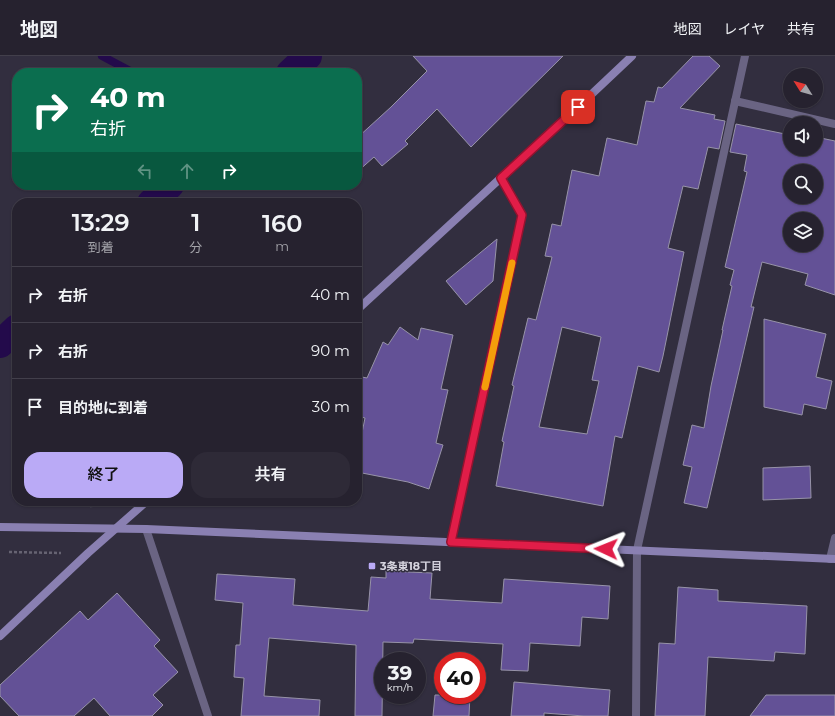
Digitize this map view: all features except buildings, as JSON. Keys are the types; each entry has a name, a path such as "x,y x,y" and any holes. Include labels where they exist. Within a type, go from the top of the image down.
{"street":[{"path":"362,305 632,56"},
{"path":"636,716 637,550 745,56"},
{"path":"735,101 835,124"},
{"path":"451,542 522,215 501,178"},
{"path":"0,636 114,529 141,506"},
{"path":"0,527 146,529 833,559 835,538"},
{"path":"146,529 208,716"}],"waterway":[{"path":"102,56 125,68"},
{"path":"295,68 308,56"},
{"path":"156,198 165,190"},
{"path":"0,344 12,333"}],"slow traffic":[{"path":"485,387 512,263"}],"place":[{"name":"3条東18丁目","path":"372,566"}],"route":[{"path":"578,107 501,178 522,215 451,542 606,549"}]}
